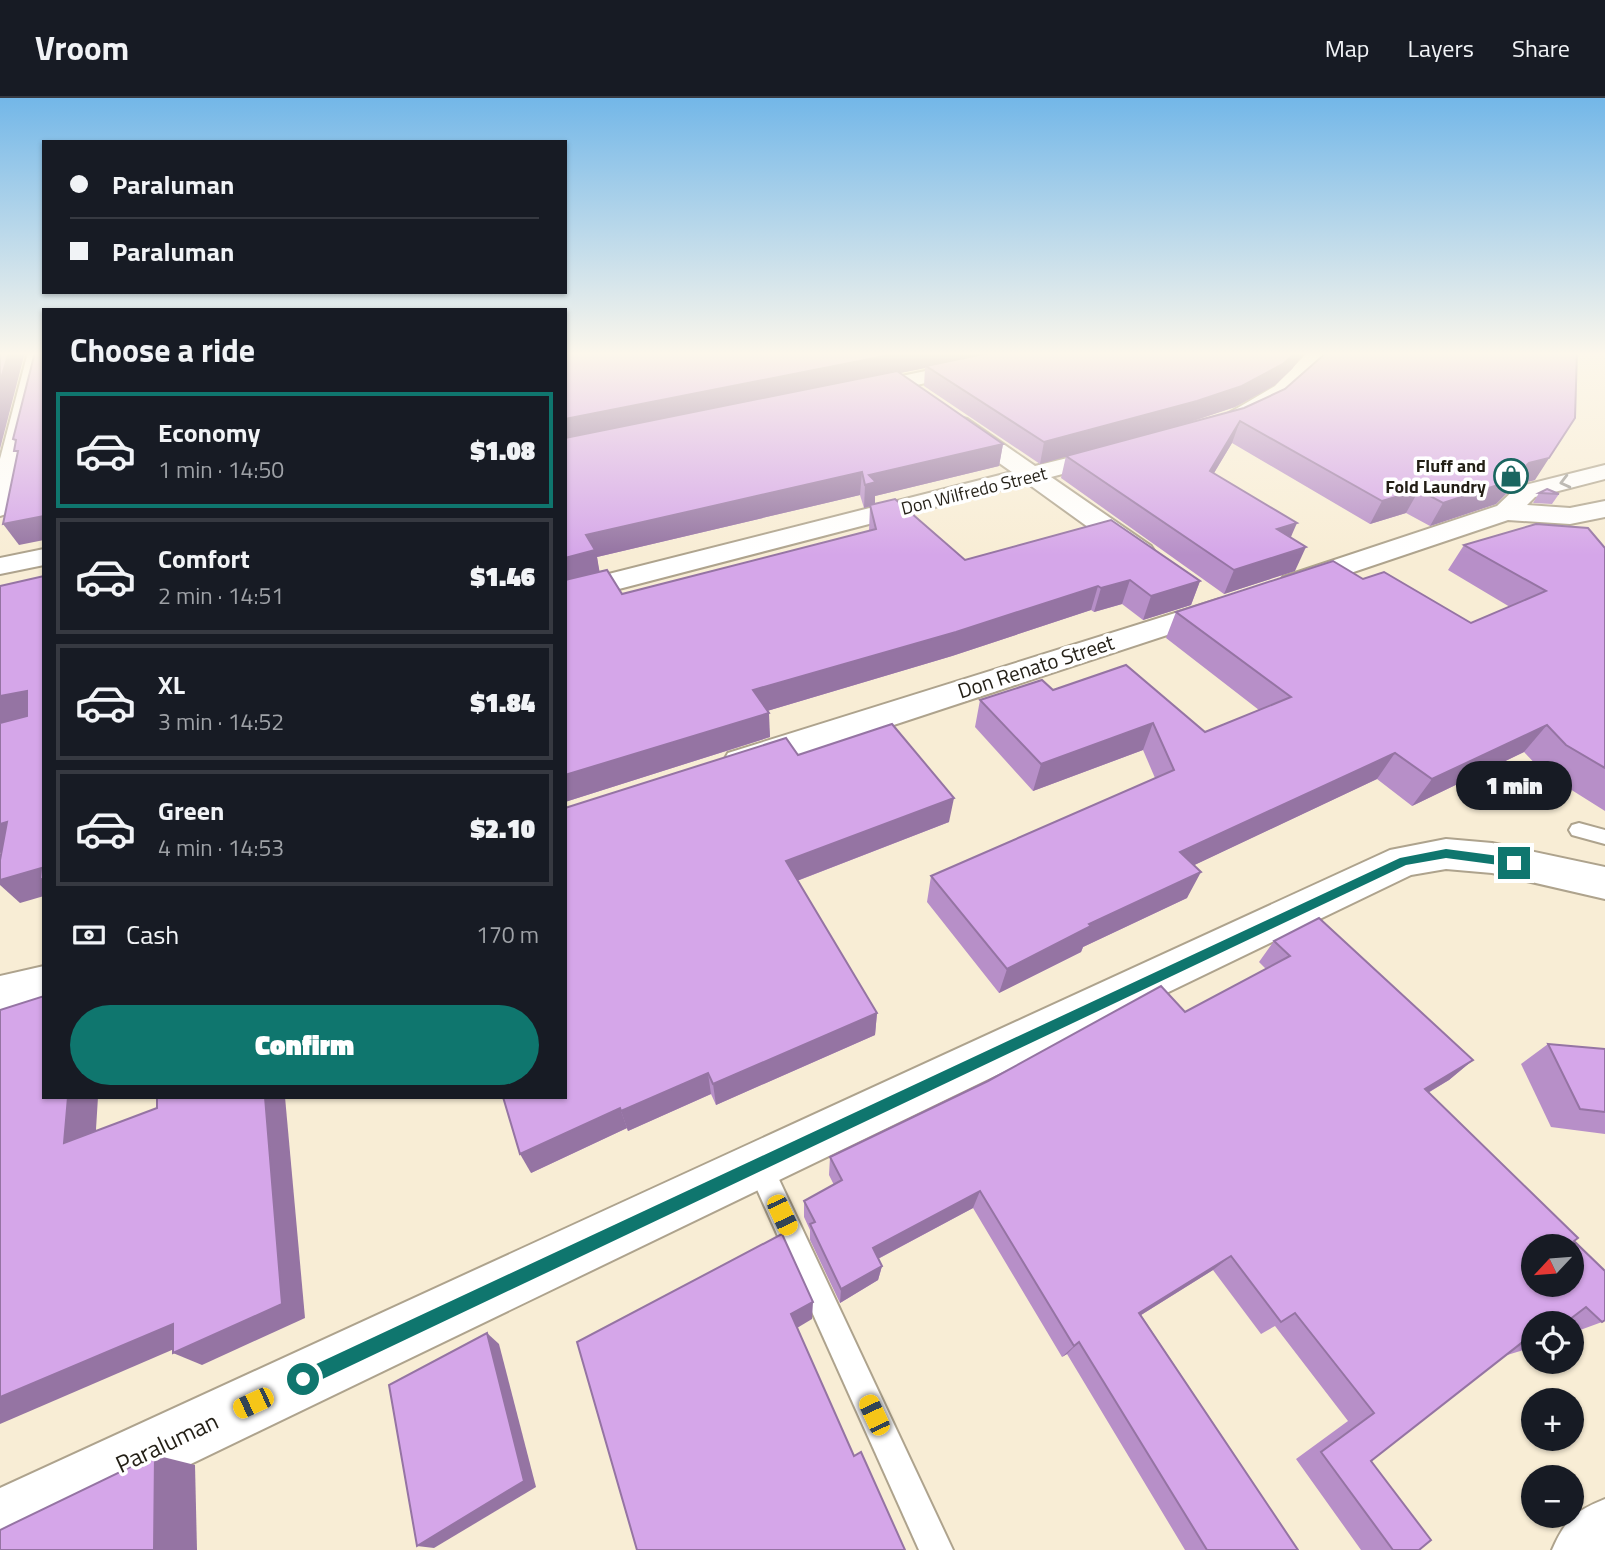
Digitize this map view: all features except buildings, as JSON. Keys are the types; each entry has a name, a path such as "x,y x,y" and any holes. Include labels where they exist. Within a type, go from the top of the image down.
{"street":[{"path":"0,508 24,447 29,420"},
{"path":"953,420 1165,569"},
{"path":"1214,426 1229,420"},
{"name":"Don Wilfredo Street","path":"567,593 1033,476 1136,447"},
{"name":"Don Renato Street","path":"1506,512 1526,492 1605,472"},
{"name":"Don Renato Street","path":"709,772 1231,599 1506,512 1570,516 1605,509"},
{"path":"0,566 42,557"},
{"name":"Paraluman","path":"0,1522 1404,861 1446,854 1492,858 1605,883"},
{"path":"0,996 42,986"},
{"path":"1586,1550 1605,1532"}],"lane":[{"path":"1578,830 1605,837"},
{"path":"759,1165 936,1550"}],"place":[{"name":"Fluff and Fold Laundry","path":"1511,476"}],"route":[{"path":"303,1379 1404,861 1446,854 1514,863"}]}
